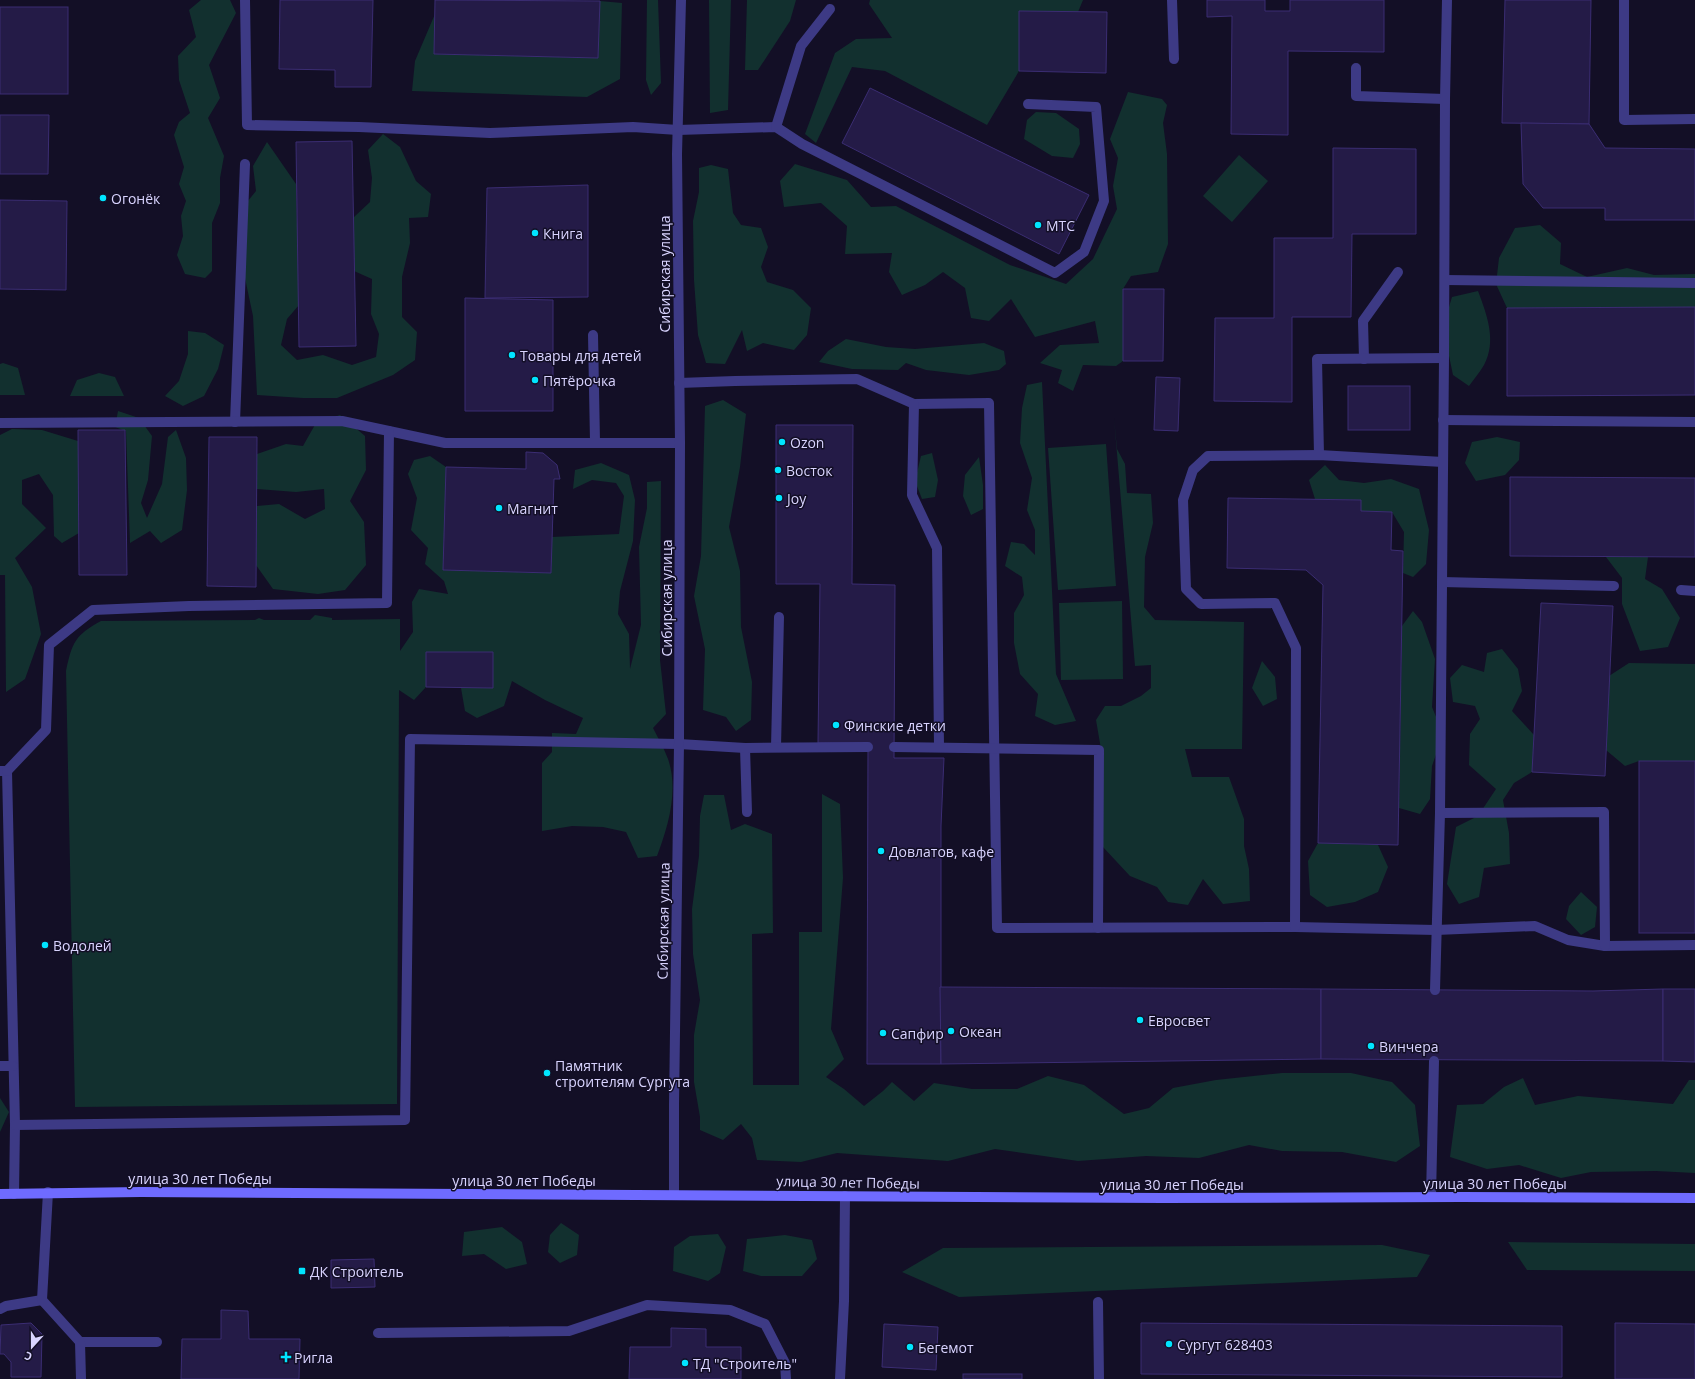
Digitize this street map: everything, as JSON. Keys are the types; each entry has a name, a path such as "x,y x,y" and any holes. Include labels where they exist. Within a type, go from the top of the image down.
{"main road":[{"name":"улица 30 лет Победы","path":"0,1194 48,1192 1155,1198 1695,1198"}],"street":[{"path":"244,0 247,125 359,127 490,133 633,127 678,130 776,127 802,144 1055,272 1084,252 1104,201 1096,107 1028,104"},
{"name":"Сибирская улица","path":"674,1195 679,744 680,443 678,130 681,0"},
{"path":"1172,0 1174,59"},
{"path":"1435,990 1440,813 1447,0"},
{"path":"1624,0 1624,120 1695,119"},
{"path":"776,127 801,46 830,9"},
{"path":"1356,68 1356,96 1445,99"},
{"path":"235,422 245,164"},
{"path":"1364,359 1363,321 1398,272"},
{"path":"1444,280 1695,283"},
{"path":"593,335 595,442"},
{"path":"1319,455 1317,359 1444,358"},
{"path":"679,383 735,380 858,379 914,404 989,404 993,748 997,928 1296,927 1436,930 1535,926 1568,940 1604,946 1695,945"},
{"path":"914,404 912,494 937,548 939,747"},
{"path":"1443,420 1695,422"},
{"path":"0,423 342,421 445,443 680,443"},
{"path":"14,1194 15,1125 4,771 46,730 50,645 93,610 189,606 387,603 389,431"},
{"path":"1296,927 1296,648 1275,603 1201,604 1186,589 1183,500 1193,470 1208,456 1319,455 1443,462"},
{"path":"1442,582 1614,586"},
{"path":"1681,590 1695,591"},
{"path":"776,747 779,617"},
{"path":"15,1125 404,1120 410,740 679,744 746,748 868,748"},
{"path":"894,747 1099,750 1098,928"},
{"path":"746,748 746,812"},
{"path":"1440,813 1604,812 1604,946"},
{"path":"1431,1197 1434,1060"},
{"path":"0,1066 13,1066"},
{"path":"48,1192 42,1300 80,1342 81,1379"},
{"path":"840,1379 844,1301 845,1196"},
{"path":"0,1309 6,1306 42,1300"},
{"path":"1098,1302 1099,1379"},
{"path":"378,1333 569,1331 647,1305 730,1310 765,1324 785,1363 786,1379"},
{"path":"80,1342 156,1342"}],"green space":[{"path":"201,0 230,0 236,13 209,65 220,98 208,118 224,156 220,178 220,203 212,223 212,271 205,278 185,274 177,255 183,236 181,216 186,201 179,184 184,167 174,135 179,122 190,113 179,80 178,56 196,37 189,10"},
{"path":"647,0 658,0 661,83 651,95 646,80"},
{"path":"709,0 731,0 728,110 710,113"},
{"path":"747,0 796,0 790,21 758,70 745,70"},
{"path":"870,0 1083,0 1078,12 1019,11 1019,71 987,125 885,71 852,67 816,143 805,134 835,53 856,39 892,38 869,4"},
{"path":"600,1 622,3 620,79 587,97 412,91 415,61 435,14 434,54 598,58"},
{"path":"1128,92 1162,99 1167,105 1163,123 1167,154 1168,244 1158,272 1131,276 1123,289 1123,361 1116,366 1083,365 1073,391 1058,383 1062,370 1040,363 1060,345 1099,343 1095,321 1035,337 1011,299 989,321 971,318 965,288 943,272 925,285 902,295 889,272 892,253 845,254 847,226 821,203 784,207 780,181 795,164 847,180 871,207 896,206 1010,265 1066,284 1093,259 1117,209 1113,186 1118,158 1110,139"},
{"path":"1036,112 1056,113 1079,129 1080,144 1073,158 1052,156 1024,139 1027,120"},
{"path":"383,134 400,147 416,181 431,194 428,217 409,218 410,243 402,277 402,317 417,332 415,360 393,375 337,398 303,398 257,395 253,316 238,245 239,212 256,191 253,166 267,142 296,184 299,305 287,319 281,345 297,360 323,355 352,365 376,357 379,334 371,314 372,279 354,271 353,218 370,202 372,178 368,150"},
{"path":"1239,155 1268,181 1232,222 1203,196"},
{"path":"711,165 728,169 733,213 741,225 761,228 768,247 761,267 767,282 793,290 811,308 807,335 794,350 763,343 747,351 742,330 725,364 706,363 698,335 694,280 693,221 699,192 699,168"},
{"path":"1540,225 1561,243 1560,264 1587,277 1627,268 1654,275 1695,274 1695,307 1507,308 1496,284 1499,258 1515,228"},
{"path":"1478,291 1485,309 1489,328 1490,347 1484,365 1469,386 1453,375 1443,327 1452,297"},
{"path":"188,331 205,333 224,345 218,369 204,396 183,406 165,396 179,381 188,354"},
{"path":"846,339 886,347 915,349 984,343 1004,351 1006,364 999,370 969,375 926,370 906,363 898,370 852,369 819,362 828,351"},
{"path":"3,363 18,368 25,395 0,395 0,364"},
{"path":"99,373 115,377 124,396 70,396 77,380"},
{"path":"1042,382 1056,674 1076,721 1055,725 1035,716 1038,694 1020,674 1014,643 1014,613 1024,595 1022,577 1005,566 1011,542 1024,544 1035,555 1035,530 1027,510 1032,478 1020,443 1022,408 1027,385"},
{"path":"723,400 746,414 740,467 729,527 740,571 741,627 752,682 751,720 736,731 726,717 703,710 705,649 694,596 701,556 705,406"},
{"path":"118,411 139,418 152,436 148,480 141,503 147,518 162,484 168,437 176,430 186,458 187,490 182,530 161,543 150,531 130,543 126,431 115,427"},
{"path":"340,415 365,436 366,470 350,501 364,522 366,565 345,590 318,594 273,589 256,565 257,506 279,504 305,519 325,509 324,489 296,492 257,489 257,454 286,444 303,446 316,423"},
{"path":"1114,418 1117,449 1125,464 1127,493 1151,494 1153,523 1145,557 1144,607 1155,620 1244,622 1242,749 1185,749 1192,777 1229,777 1244,819 1244,846 1249,869 1250,901 1223,904 1203,879 1188,905 1168,902 1157,887 1130,876 1103,847 1101,749 1096,720 1105,706 1121,706 1141,696 1151,688 1151,665 1135,666"},
{"path":"12,429 42,430 78,441 79,533 62,543 54,536 53,495 39,474 22,480 22,504 46,528 15,558 32,587 41,634 25,679 6,692 5,575 0,575 0,435"},
{"path":"1497,437 1520,442 1519,460 1505,475 1476,481 1465,463 1472,442"},
{"path":"1106,444 1116,586 1058,590 1048,448"},
{"path":"932,453 938,480 935,497 922,499 915,481 921,456"},
{"path":"430,456 446,467 443,570 551,573 552,537 619,534 624,496 616,483 592,480 573,489 575,470 601,463 629,475 635,500 633,541 620,591 618,614 629,634 630,669 641,625 639,547 647,508 647,482 661,481 660,660 666,714 653,728 668,759 671,771 672,796 671,808 665,833 657,856 638,858 626,832 603,827 572,826 542,831 542,763 552,752 552,733 576,734 583,718 545,700 512,681 504,706 477,718 465,711 461,688 493,688 493,652 426,652 426,687 414,700 399,690 397,1104 75,1107 66,671 70,653 76,641 85,631 101,621 255,620 259,618 264,620 310,620 315,615 332,618 332,620 400,619 400,651 413,632 412,602 419,589 448,594 444,581 425,564 428,548 411,530 417,498 408,474 414,460"},
{"path":"979,457 983,485 983,509 971,515 963,496 965,475"},
{"path":"1325,465 1339,480 1364,483 1391,479 1419,489 1429,530 1426,564 1413,577 1403,573 1404,532 1392,512 1361,511 1360,500 1315,499 1309,480"},
{"path":"1606,557 1648,557 1645,579 1662,589 1680,618 1668,647 1640,651 1622,604 1622,578"},
{"path":"1122,601 1123,679 1061,680 1059,603"},
{"path":"1413,611 1422,622 1435,659 1432,707 1443,734 1432,766 1430,799 1420,814 1399,808 1402,626"},
{"path":"1502,649 1518,669 1522,691 1512,711 1534,735 1532,772 1514,783 1503,800 1509,833 1510,864 1484,868 1479,897 1459,904 1447,884 1456,827 1478,816 1496,789 1469,765 1470,734 1480,719 1475,706 1453,702 1450,678 1462,665 1484,672 1487,653"},
{"path":"1262,661 1275,677 1277,699 1263,706 1252,688"},
{"path":"1629,663 1695,664 1695,761 1639,761 1625,766 1606,750 1609,676"},
{"path":"822,794 840,804 843,878 831,1029 844,1059 826,1077 844,1089 864,1106 892,1082 914,1101 934,1083 972,1089 1017,1089 1048,1076 1084,1085 1124,1114 1149,1108 1173,1088 1216,1080 1282,1073 1351,1073 1392,1082 1415,1105 1420,1146 1396,1162 1342,1152 1282,1151 1249,1145 1199,1158 1146,1156 1078,1161 995,1149 948,1161 837,1153 801,1162 757,1160 752,1138 741,1124 723,1140 700,1130 700,1117 694,1082 694,1035 700,1000 693,954 692,909 699,856 700,816 704,795 724,795 731,830 745,824 772,834 773,933 752,934 753,1085 799,1085 799,932 822,932"},
{"path":"1318,843 1378,845 1388,867 1378,892 1355,902 1327,907 1310,895 1308,861"},
{"path":"1581,892 1597,907 1595,927 1581,935 1566,919 1569,906"},
{"path":"1523,1078 1535,1105 1578,1096 1673,1104 1689,1080 1695,1080 1695,1173 1656,1171 1591,1172 1561,1178 1519,1165 1487,1169 1450,1157 1457,1105 1483,1104 1504,1087"},
{"path":"0,1098 9,1112 0,1132"},
{"path":"561,1223 579,1235 577,1255 560,1263 548,1252 550,1235"},
{"path":"502,1227 522,1242 527,1264 506,1269 484,1254 462,1256 464,1232"},
{"path":"718,1234 726,1247 720,1273 708,1281 673,1271 674,1247 690,1236"},
{"path":"785,1235 812,1240 817,1259 802,1276 761,1276 743,1271 747,1239"},
{"path":"1508,1242 1695,1244 1695,1271 1527,1270"},
{"path":"1382,1245 1430,1255 1417,1277 959,1297 902,1272 943,1248"}],"building":[{"path":"280,0 373,0 371,87 335,87 335,70 279,69"},
{"path":"435,0 600,1 598,58 434,54"},
{"path":"1207,0 1265,0 1265,11 1290,11 1290,0 1384,0 1384,52 1288,51 1288,135 1231,134 1232,16 1207,17"},
{"path":"1505,0 1591,0 1589,124 1502,123"},
{"path":"0,7 68,7 68,94 0,94"},
{"path":"1019,11 1107,12 1106,73 1019,71"},
{"path":"870,88 1089,195 1059,254 842,143"},
{"path":"0,115 49,115 48,174 0,174"},
{"path":"1521,123 1589,124 1605,148 1695,149 1695,220 1605,220 1605,208 1543,208 1523,184"},
{"path":"352,141 356,346 299,347 296,142"},
{"path":"1333,148 1416,149 1416,234 1352,234 1351,317 1292,317 1292,402 1214,401 1215,318 1274,318 1274,238 1333,238"},
{"path":"588,185 588,297 485,298 487,188"},
{"path":"0,200 67,201 66,290 0,289"},
{"path":"1123,289 1164,289 1163,361 1123,361"},
{"path":"465,298 553,300 553,411 465,411"},
{"path":"1695,307 1695,395 1507,396 1507,308"},
{"path":"1156,377 1180,378 1178,431 1154,430"},
{"path":"1348,386 1410,386 1410,430 1348,430"},
{"path":"776,425 853,425 852,584 895,585 894,758 944,758 941,826 941,1064 867,1064 868,743 818,743 820,584 776,584"},
{"path":"78,430 125,430 127,575 79,575"},
{"path":"209,437 257,437 256,587 207,586"},
{"name":"Магнит","path":"526,452 543,453 557,465 560,479 554,479 551,573 443,570 446,467 526,469"},
{"path":"1510,477 1695,478 1695,557 1510,556"},
{"path":"1228,498 1361,500 1361,511 1392,512 1391,550 1403,551 1398,845 1318,843 1323,585 1306,570 1227,568"},
{"path":"1541,603 1613,606 1605,776 1532,772"},
{"path":"426,652 493,652 493,688 426,687"},
{"path":"1639,761 1695,761 1695,933 1639,933"},
{"path":"940,987 1321,989 1321,1059 941,1064"},
{"path":"1321,989 1593,991 1663,989 1663,1061 1321,1059"},
{"path":"1663,989 1695,989 1695,1062 1663,1061"},
{"path":"374,1259 375,1287 331,1288 331,1260"},
{"path":"221,1310 248,1311 249,1339 300,1339 299,1379 181,1379 182,1339 221,1339"},
{"path":"31,1323 42,1334 41,1377 11,1377 11,1362 4,1354 0,1354 1,1325"},
{"path":"1141,1323 1562,1326 1562,1377 1141,1374"},
{"path":"1615,1323 1695,1324 1695,1379 1615,1379"},
{"name":"Бегемот","path":"884,1324 938,1327 936,1370 882,1367"},
{"name":"ТД \"Строитель\"","path":"671,1328 706,1329 706,1347 741,1347 741,1379 629,1379 630,1347 671,1347"},
{"path":"963,1374 1022,1374 1022,1379 963,1379"}],"place":[{"name":"Огонёк","path":"103,198"},
{"name":"МТС","path":"1038,225"},
{"name":"Книга","path":"535,233"},
{"name":"Товары для детей","path":"512,355"},
{"name":"Пятёрочка","path":"535,380"},
{"name":"Ozon","path":"782,442"},
{"name":"Восток","path":"778,470"},
{"name":"Joy","path":"779,498"},
{"name":"Магнит","path":"499,508"},
{"name":"Финские детки","path":"836,725"},
{"name":"Довлатов, кафе","path":"881,851"},
{"name":"Водолей","path":"45,945"},
{"name":"Евросвет","path":"1140,1020"},
{"name":"Океан","path":"951,1031"},
{"name":"Сапфир","path":"883,1033"},
{"name":"Винчера","path":"1371,1046"},
{"name":"Памятник строителям Сургута","path":"547,1073"},
{"name":"ДК Строитель","path":"302,1271"},
{"name":"Сургут 628403","path":"1169,1344"},
{"name":"Бегемот","path":"910,1347"},
{"name":"Ригла","path":"286,1357"},
{"name":"ТД \"Строитель\"","path":"685,1363"}]}
